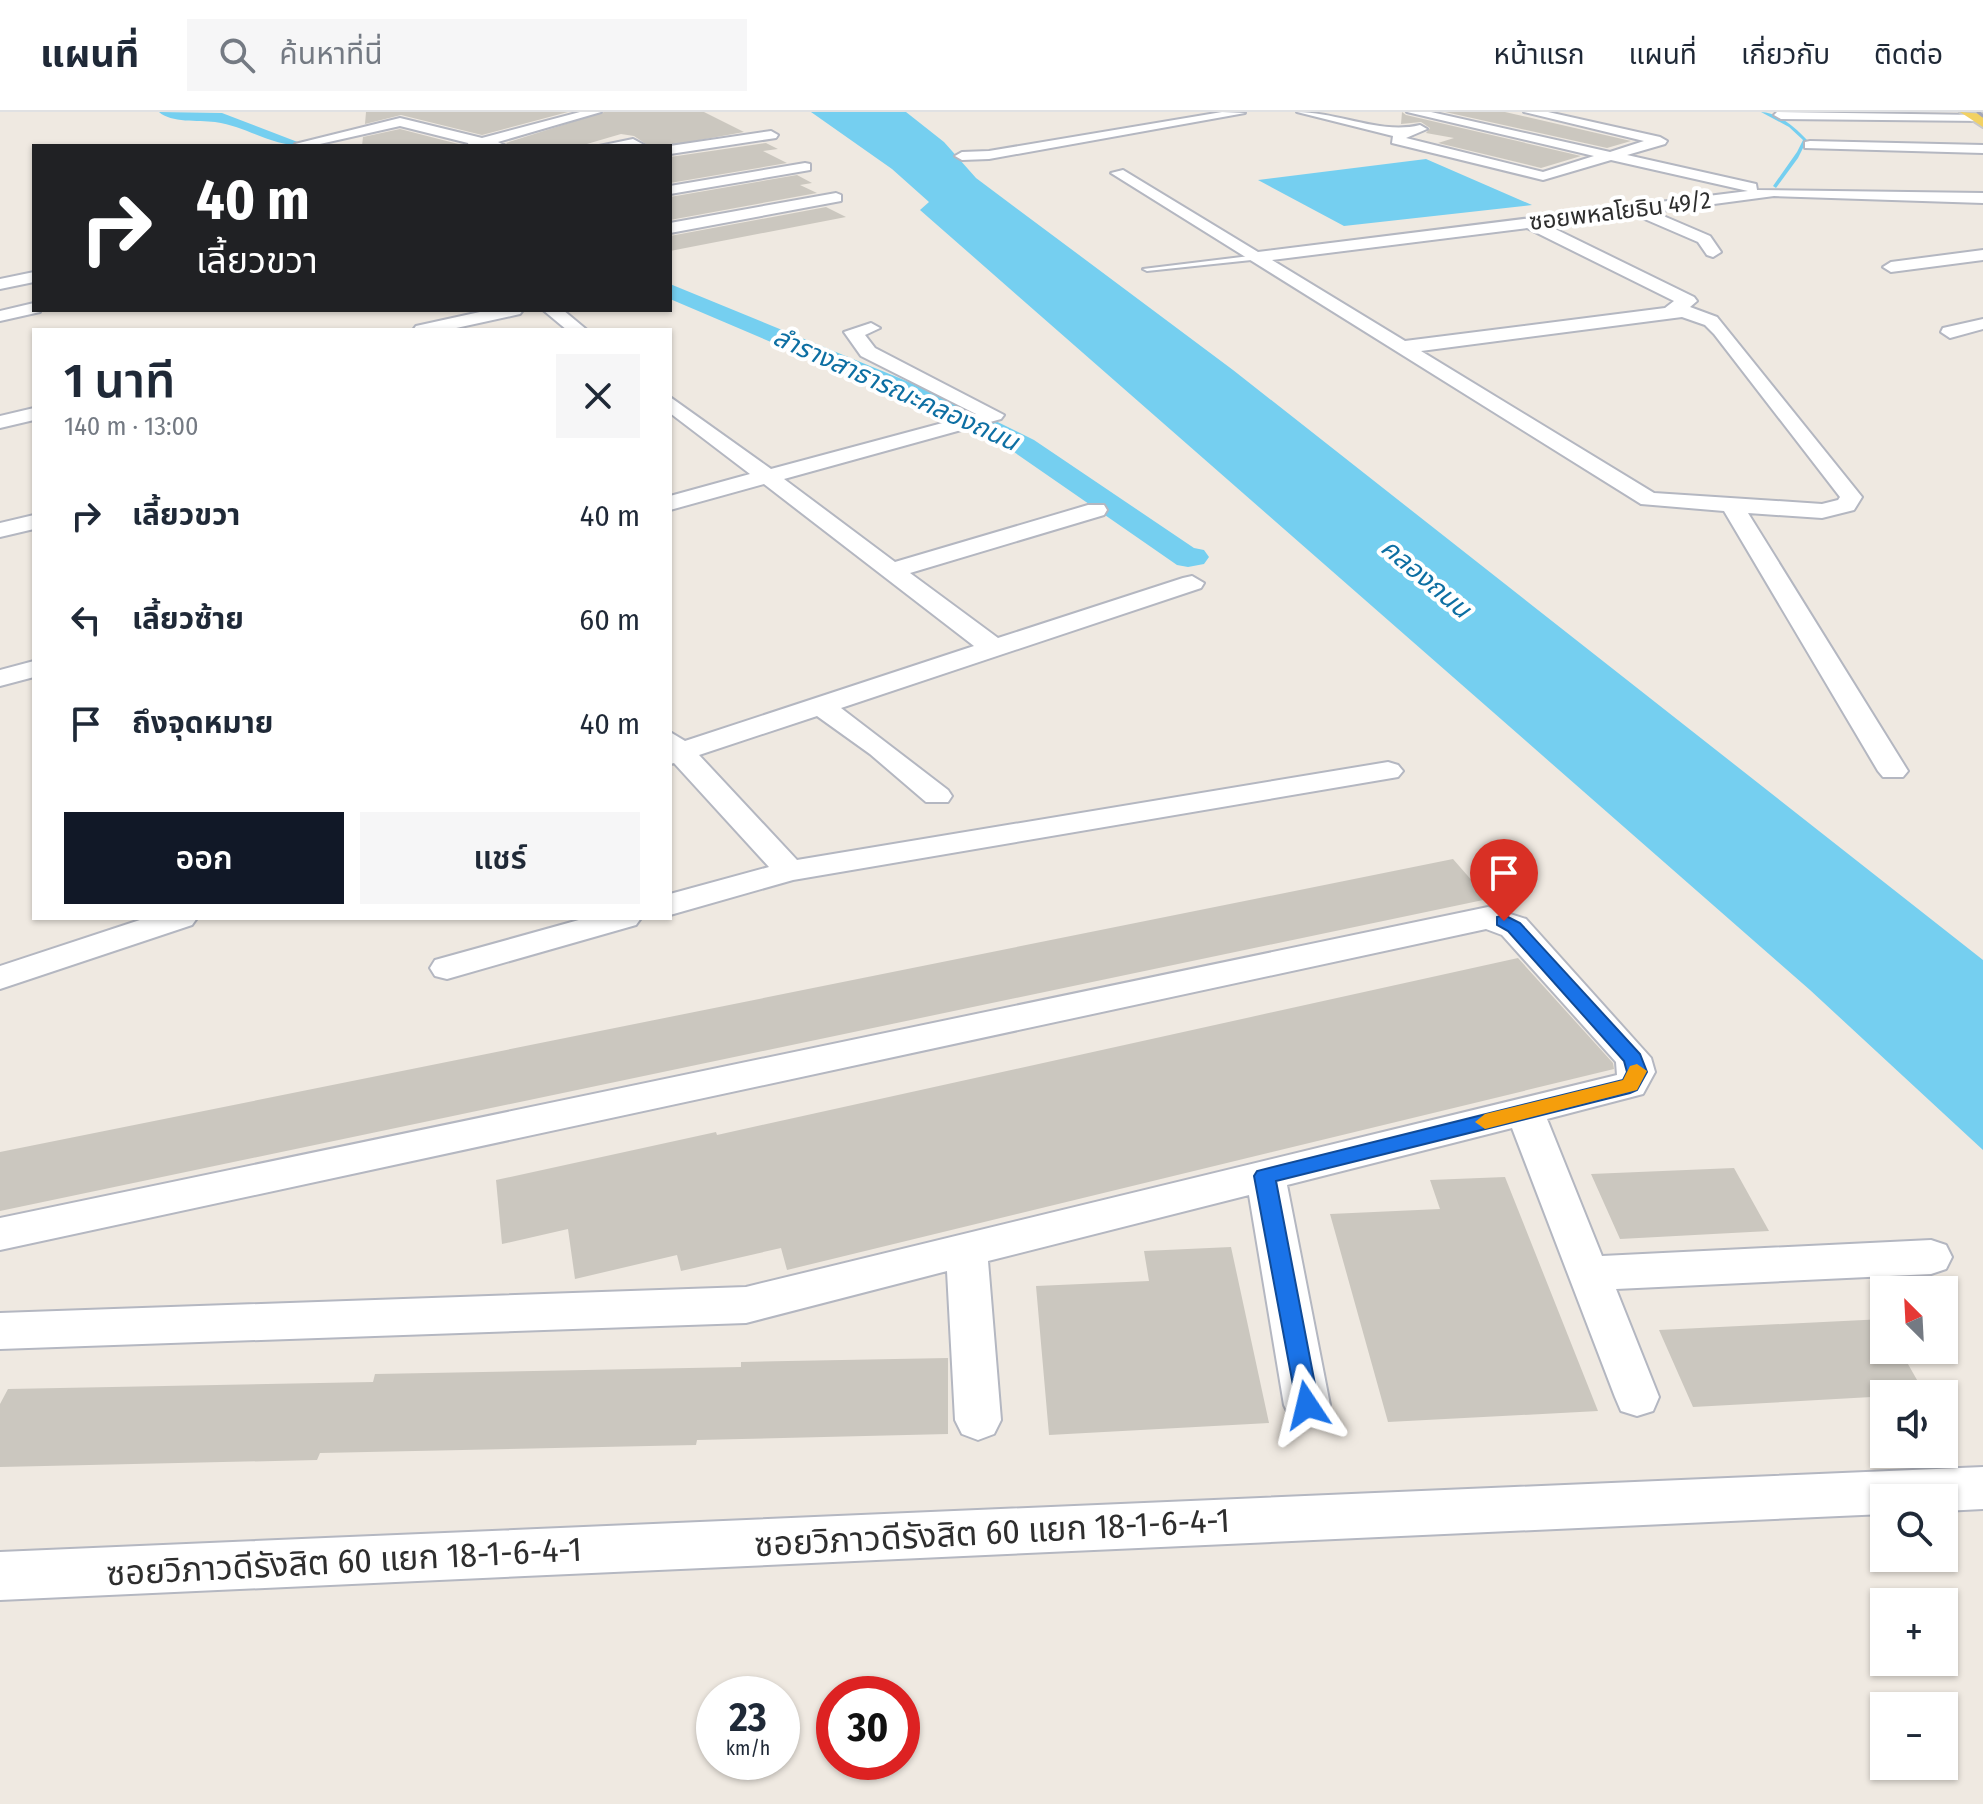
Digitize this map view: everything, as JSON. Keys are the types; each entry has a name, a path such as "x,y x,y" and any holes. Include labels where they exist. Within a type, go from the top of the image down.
{"street":[{"path":"473,144 595,112"},
{"path":"1303,112 1402,134 1486,115"},
{"path":"1413,112 1774,192"},
{"path":"1402,134 1397,140 1543,176 1660,141 1530,112"},
{"path":"1582,112 1614,119 1600,127"},
{"path":"962,156 1239,113"},
{"path":"302,144 430,115"},
{"path":"1781,115 1976,118"},
{"path":"400,122 490,144"},
{"path":"672,150 771,135"},
{"path":"1810,145 1983,149"},
{"path":"672,190 805,167"},
{"path":"1118,173 1649,499 1822,511 1846,505 1851,497 1711,321 1683,311 1405,347"},
{"name":"ซอยพหลโยธิน 49/2","path":"1258,257 1774,192 1983,198"},
{"path":"672,228 836,198"},
{"path":"1634,209 1704,239 1713,252"},
{"path":"1528,222 1688,301 1665,311"},
{"path":"1891,267 1983,255"},
{"path":"0,284 32,277"},
{"path":"0,316 32,308"},
{"path":"431,328 505,312"},
{"path":"555,312 575,328"},
{"path":"1950,332 1983,324"},
{"path":"672,502 994,415 868,352 853,332 871,328"},
{"path":"672,405 995,649"},
{"path":"0,422 32,414"},
{"path":"1733,507 1893,771"},
{"path":"891,571 1096,510"},
{"path":"0,530 32,522"},
{"path":"790,871 673,749 821,706 1192,583"},
{"path":"0,678 32,670"},
{"path":"821,706 880,748 937,796"},
{"path":"672,904 790,871 1388,771"},
{"path":"0,1234 1488,918 1514,927 1633,1058 1637,1072 1630,1085 746,1305 0,1331"},
{"path":"0,978 174,920"},
{"path":"447,968 617,920"},
{"path":"1525,1112 1637,1397"},
{"path":"1265,1176 1307,1405"},
{"path":"967,1250 978,1420"},
{"path":"1589,1273 1931,1257"},
{"name":"ซอยวิภาวดีรังสิต 60 แยก 18-1-6-4-1","path":"0,1576 1983,1488"}],"lane":[{"path":"1147,269 1258,257"}],"water":[{"name":"คลองถนน","path":"811,112 906,112 944,142 976,178 1233,370 1983,960 1983,1150 1810,990 920,210 929,202 892,169"},
{"path":"1426,159 1532,205 1344,226 1258,180"}],"building":[{"path":"366,112 568,112 482,135 401,115 365,124"},
{"path":"604,112 704,112 744,132 672,145 646,144 634,136 621,134 587,144 506,143"},
{"path":"1402,112 1581,156 1541,168 1438,143 1454,138 1426,133 1430,128 1421,122 1401,124"},
{"path":"1445,112 1505,112 1631,141 1607,148"},
{"path":"400,129 458,144 362,144 363,137"},
{"path":"766,143 778,149 763,151 787,163 672,183 672,157"},
{"path":"797,175 812,183 800,185 817,193 672,220 672,197"},
{"path":"826,207 846,217 672,251 672,236"},
{"path":"1453,859 1488,899 0,1211 0,1152"},
{"path":"1518,958 1613,1063 1614,1069 787,1270 781,1248 681,1271 677,1255 575,1279 568,1229 502,1244 496,1180 716,1132 717,1135"},
{"path":"1734,1168 1769,1231 1620,1239 1591,1174"},
{"path":"1505,1177 1598,1411 1388,1422 1330,1214 1440,1209 1430,1180"},
{"path":"1231,1247 1269,1423 1049,1435 1036,1286 1149,1281 1144,1251"},
{"path":"1870,1320 1870,1364 1908,1364 1917,1380 1870,1380 1870,1397 1693,1407 1659,1330"},
{"path":"948,1358 948,1434 697,1440 696,1445 320,1453 317,1460 0,1467 0,1404 8,1389 373,1382 375,1374 741,1367 741,1362"}],"waterway":[{"name":"ลำรางสาธารณะคลองถนน","path":"167,112 222,118 294,144"},
{"path":"1763,112 1791,126 1805,140 1776,186"},
{"name":"ลำรางสาธารณะคลองถนน","path":"672,292 944,406 1024,446 1188,558 1193,557"}],"railway":[{"path":"1978,112 1983,116"}],"slow traffic":[{"path":"1485,1122 1630,1085 1637,1071"}],"route":[{"path":"1307,1405 1265,1176 1630,1085 1637,1072 1633,1058 1514,927 1504,921"}]}
